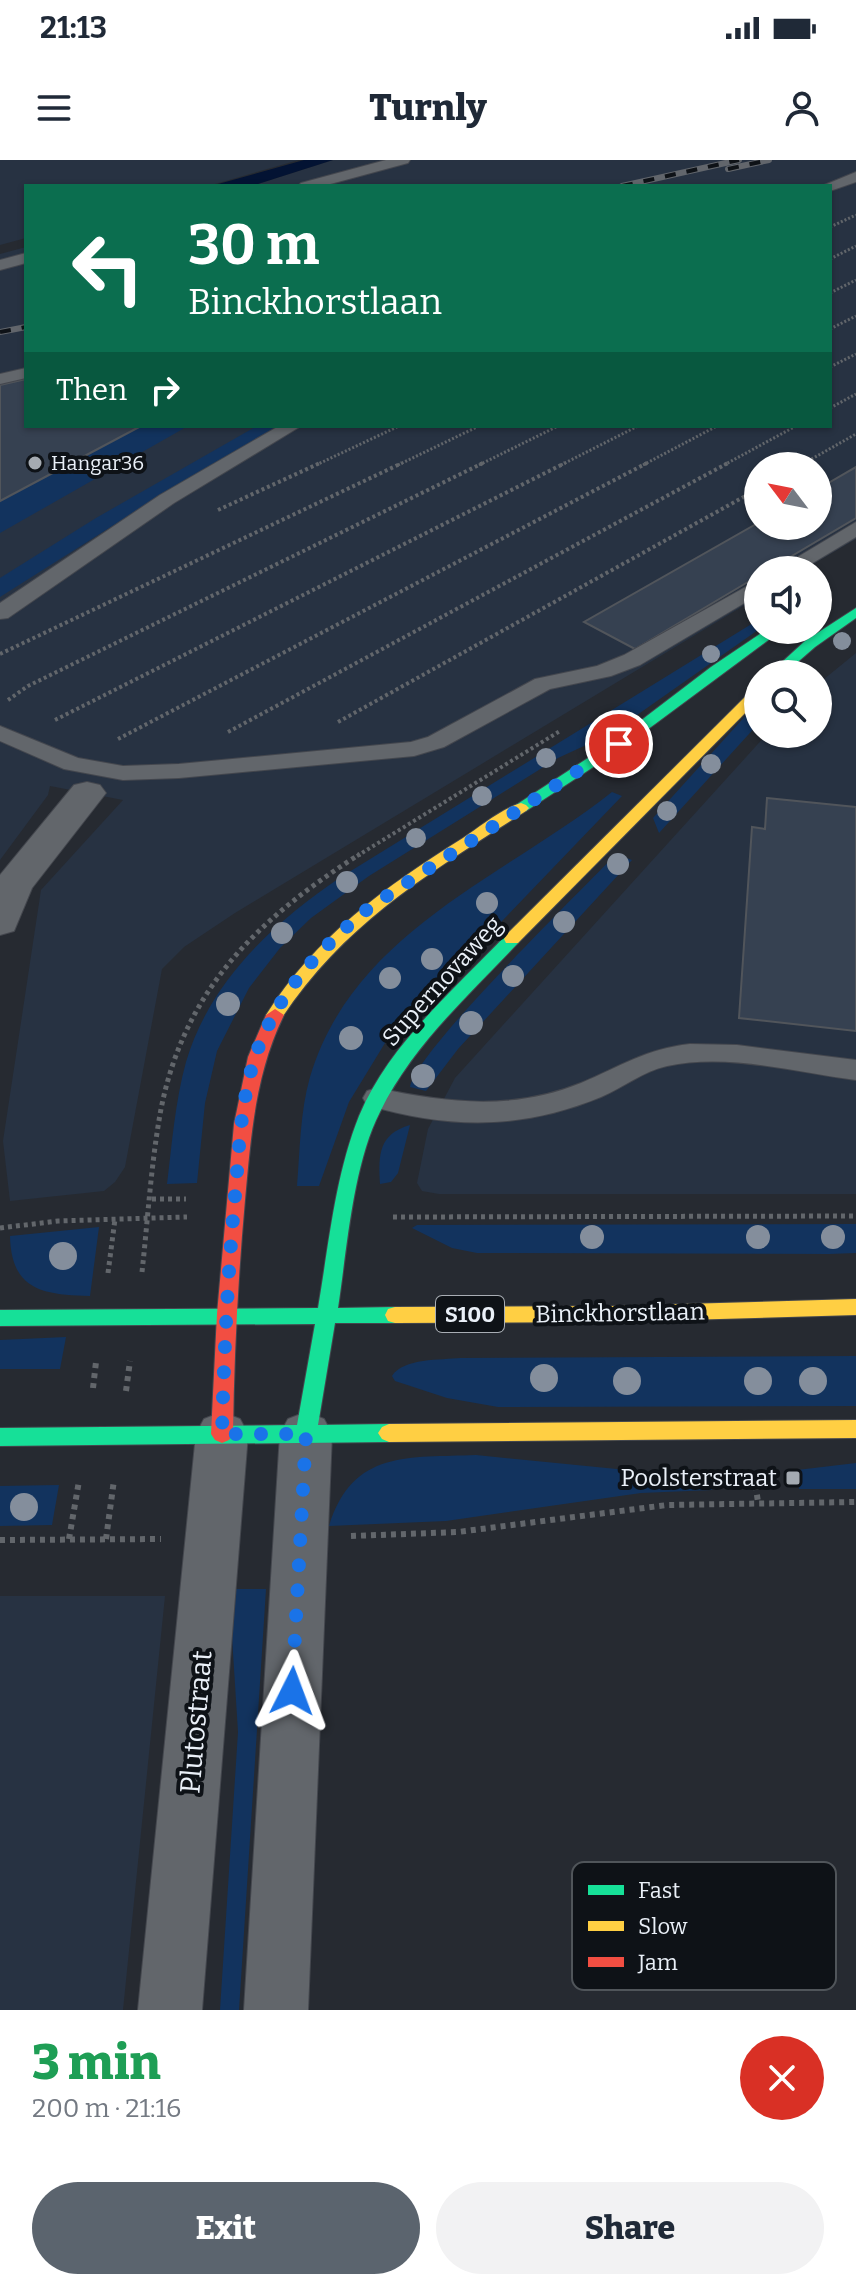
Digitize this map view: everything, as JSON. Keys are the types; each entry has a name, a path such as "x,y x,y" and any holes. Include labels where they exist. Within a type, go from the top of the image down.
{"main road":[{"path":"792,660 819,636 856,612"},
{"path":"222,1434 225,1316 232,1217 247,1088 269,1024 305,969 341,931 370,907 619,744 754,644"},
{"name":"Supernovaweg","path":"306,1434 351,1171 363,1130 377,1098 404,1056 435,1020 629,819 744,706"},
{"name":"Binckhorstlaan","path":"0,1318 613,1314 856,1307"},
{"path":"0,1437 856,1429"}],"street":[{"path":"0,922 13,885 87,776"},
{"name":"Plutostraat","path":"170,2010 222,1434"},
{"path":"276,2010 306,1434"}],"lane":[{"path":"313,184 403,160"},
{"path":"832,185 856,177"},
{"path":"0,265 24,259"},
{"path":"0,379 24,373"},
{"path":"0,613 142,516 289,428"},
{"path":"809,556 856,528"},
{"path":"0,733 87,776 153,773 425,746 543,684 603,671 632,660 744,594"},
{"path":"377,1098 458,1114 517,1114 562,1103 651,1060 686,1053 722,1054 856,1070"}],"path":[{"path":"832,226 856,215"},
{"path":"832,258 856,246"},
{"path":"832,292 856,280"},
{"path":"832,328 856,316"},
{"path":"832,366 856,354"},
{"path":"832,407 856,394"},
{"path":"142,516 179,528 395,428"},
{"path":"0,654 475,428"},
{"path":"0,704 28,686 554,428"},
{"path":"44,726 634,428"},
{"path":"87,776 713,428"},
{"path":"153,773 792,428"},
{"path":"824,452 856,434"},
{"path":"332,725 744,497"},
{"path":"422,1217 856,1216"},
{"path":"141,1276 149,1217"},
{"path":"0,1228 58,1221 191,1217"},
{"path":"69,1539 115,1219"},
{"path":"754,1474 758,1502"},
{"path":"106,1539 113,1488"},
{"path":"347,1536 458,1532 667,1505 856,1502"},
{"path":"0,1540 162,1539"}],"shaded area":[{"path":"0,160 299,160 215,184 24,184 24,239 0,245"},
{"path":"304,160 333,160 258,184 218,184"},
{"path":"333,160 856,160 856,539 827,556 744,556 744,605 235,913 184,947 162,969 125,1167 104,1191 10,1201 3,1141 41,890 123,800 50,786 48,795 0,860 0,254 24,248 24,428 832,428 832,184 258,184"},
{"path":"137,428 184,428 0,533 0,501"},
{"path":"254,428 278,428 166,492 0,597 0,578 96,518"},
{"path":"744,629 744,640 610,734 558,758 369,876 311,918 280,948 249,988 217,1051 205,1103 197,1183 167,1184 174,1123 186,1062 211,1005 247,956 268,934 341,877"},
{"path":"856,653 856,1194 439,1194 422,1191 417,1183 428,1129 455,1078 754,748 832,748 832,673"},
{"path":"744,717 744,739 659,833 653,818"},
{"path":"612,792 622,796 385,1043 349,1102 319,1186 297,1186 302,1117 310,1077 331,1027 360,983 396,946 436,912"},
{"path":"616,854 632,860 458,1049 426,1091 410,1087 419,1068 469,1007"},
{"path":"410,1125 398,1173 391,1182 380,1184 380,1155 386,1140"},
{"path":"856,1224 856,1253 829,1254 477,1253 452,1248 412,1228 417,1225"},
{"path":"99,1227 90,1296 44,1291 23,1278 16,1268 10,1236"},
{"path":"66,1337 60,1369 0,1369 0,1340"},
{"path":"856,1356 856,1406 498,1407 447,1398 395,1381 392,1376 397,1370 413,1363 461,1358"},
{"path":"476,1455 647,1472 711,1472 712,1490 641,1493 446,1521 329,1526 339,1501 368,1470 406,1458"},
{"path":"856,1463 856,1489 799,1489 797,1470"},
{"path":"59,1485 52,1525 0,1526 0,1486"},
{"path":"229,1589 266,1589 239,2010 220,2010 238,1732"},
{"path":"0,1596 165,1596 123,2010 0,2010"}],"building":[{"name":"Hangar36","path":"24,379 24,428 137,428 0,501 0,385"},
{"path":"856,467 856,518 832,532 832,481"},
{"path":"744,531 744,540 819,540 792,556 744,556 744,584 635,649 584,622"},
{"path":"767,798 856,807 856,1031 739,1018 752,827 765,829"}],"railway":[{"path":"631,184 739,160"},
{"path":"728,169 769,160"},
{"path":"0,332 24,327"}],"traffic: fast":[{"path":"792,660 856,612"},
{"path":"521,808 619,744 754,644"},
{"path":"306,1434 351,1171 369,1114 414,1042 512,939"},
{"path":"0,1318 395,1315"},
{"path":"0,1437 389,1433"}],"traffic: slow":[{"path":"512,939 744,706"},
{"path":"275,1015 324,950 353,923 418,874 521,808"},
{"path":"395,1315 613,1314 856,1307"},
{"path":"389,1433 856,1429"}],"traffic: jam":[{"path":"222,1434 233,1224 243,1124 257,1057 275,1015"}],"place":[{"name":"Hangar36","path":"35,463"},
{"name":"Poolsterstraat","path":"793,1478"}],"route":[{"path":"292,1691 306,1434 222,1434 226,1295 232,1217 244,1107 261,1040 278,1007 305,969 341,931 370,907 619,744"}]}
